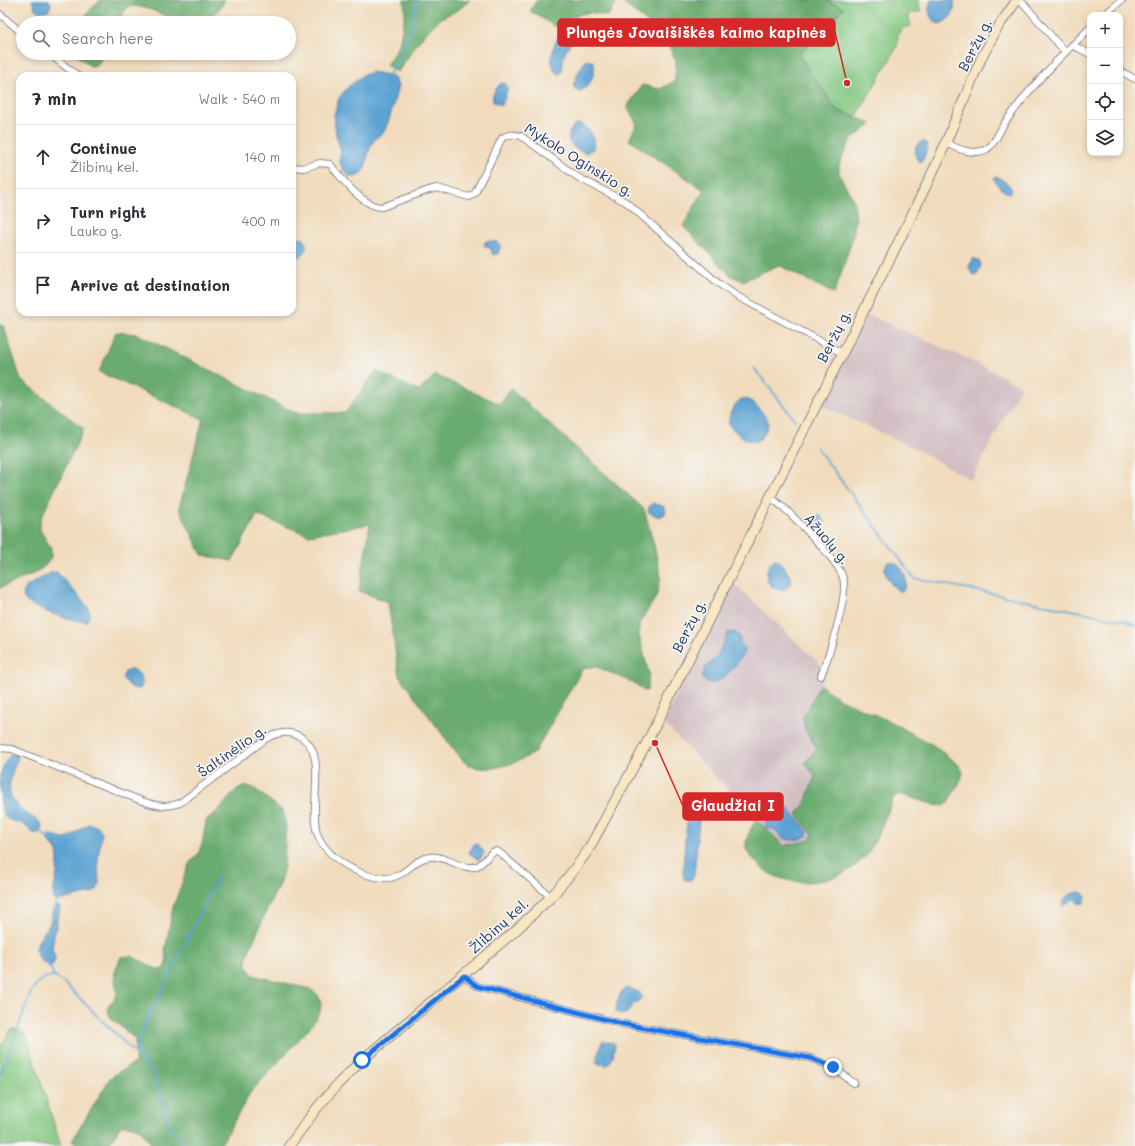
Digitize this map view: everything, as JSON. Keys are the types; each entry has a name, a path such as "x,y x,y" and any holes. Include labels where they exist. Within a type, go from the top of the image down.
{"main road":[{"name":"Beržų g.","path":"675,685 907,225 946,143 984,54 998,27 1018,0"},
{"name":"Žlibinų kel.","path":"289,1146 317,1108 362,1060 464,976 514,932 551,897 575,869 595,838 675,685"}],"street":[{"path":"1018,0 1024,4 1065,52"},
{"path":"1108,12 1122,0"},
{"path":"0,14 16,28"},
{"path":"946,143 971,151 986,150 990,147 1019,104 1065,52 1087,31"},
{"path":"1072,45 1087,52"},
{"path":"57,60 73,72"},
{"path":"1123,73 1135,80"},
{"name":"Mykolo Oginskio g.","path":"296,167 303,168 320,163 330,164 351,190 376,207 382,207 437,188 469,197 475,193 502,138 508,134 521,136 579,178 626,202 718,283 735,295 842,353"},
{"name":"Ąžuolų g.","path":"769,497 791,514 822,548 844,579 844,593 833,643 821,676"},
{"name":"Šaltinėlio g.","path":"0,748 12,749 142,801 163,807 180,803 267,738 283,733 293,733 308,743 313,751 316,773 314,809 317,833 323,845 330,854 340,861 367,875 385,878 400,875 418,860 425,857 440,857 462,866 475,867 480,865 492,852 497,851 551,897"},
{"path":"464,976 477,986 584,1015 645,1029 810,1058 833,1067 854,1082"}],"shaded area":[{"path":"866,314 972,361 1021,386 971,480 912,447 820,405"},
{"path":"731,581 826,669 820,685 803,717 805,730 817,748 805,763 815,776 804,805 797,814 813,834 809,840 784,846 663,722"}],"green space":[{"path":"100,0 225,0 212,16 167,16 139,7 127,7 122,16 86,16"},
{"path":"404,0 470,0 458,10 441,18 424,35 398,72 386,65 399,45 405,13"},
{"path":"537,0 618,0 608,16 590,12 570,17 558,28 530,11"},
{"path":"619,0 825,0 844,8 799,55 837,110 872,124 850,141 839,165 839,174 854,201 856,220 851,244 834,294 779,265 743,281 730,275 683,226 704,190 629,140 637,124 627,107 642,85 660,89 675,81 676,61 667,43 652,26"},
{"path":"825,0 918,0 921,12 908,14 911,26 902,28 898,35 897,47 856,117 837,110 799,55 843,8"},
{"path":"83,60 100,60 97,66 90,66"},
{"path":"0,324 4,327 21,380 84,429 40,520 40,530 51,548 51,558 44,567 33,574 0,588"},
{"path":"116,332 137,334 296,413 345,413 376,371 419,391 435,375 500,404 511,389 644,509 661,577 656,597 639,624 639,635 649,674 647,691 644,691 636,684 597,667 587,667 581,671 535,752 511,764 492,768 474,767 466,763 457,754 399,676 388,602 359,591 370,524 309,535 257,515 232,561 202,555 179,508 203,419 99,372"},
{"path":"820,685 840,699 889,721 933,745 959,765 963,772 961,780 947,804 938,806 899,794 894,797 880,830 867,855 853,868 829,879 802,882 789,881 777,877 763,869 752,858 746,848 746,844 749,833 756,819 784,846 809,840 813,834 797,814 804,805 815,776 805,763 817,748 805,730 803,717"},
{"path":"247,786 254,788 283,811 286,827 284,867 279,885 247,956 247,967 253,975 310,989 318,995 321,1003 320,1012 311,1026 250,1093 220,1146 153,1146 140,1130 128,1125 121,1125 108,1146 83,1146 72,1141 110,1078 135,1063 135,1039 110,1017 108,1009 109,1004 114,1000 117,993 115,972 121,957 131,956 159,970 165,968 167,962 165,951 173,907 190,862 195,858 201,848 207,819 217,812 237,789"},
{"path":"13,1029 18,1029 27,1037 61,1146 0,1146 0,1048"}],"water":[{"path":"32,0 49,0 51,4 49,10 40,12 35,9"},
{"path":"931,0 954,0 952,15 940,24 933,21 929,11"},
{"path":"574,19 579,20 580,24 576,35 566,51 560,74 555,72 552,63 553,51 561,31"},
{"path":"586,60 594,62 594,71 590,83 580,91 575,89 573,85"},
{"path":"372,72 389,75 394,78 398,86 390,117 384,132 375,139 370,147 365,167 361,174 355,177 349,176 344,171 339,161 341,151 336,135 334,115 339,98 347,88 363,75"},
{"path":"501,83 506,84 508,89 502,105 493,102 494,92"},
{"path":"581,124 590,131 594,142 593,149 586,153 572,146 569,139 570,131 574,125"},
{"path":"922,141 927,143 928,146 923,160 920,162 915,155 915,150 916,146"},
{"path":"995,177 999,177 1010,186 1012,190 1010,193 1003,190 999,186 994,179"},
{"path":"296,237 303,238 306,246 304,252 296,258"},
{"path":"486,241 497,242 501,245 498,254 493,255 491,249 484,245"},
{"path":"974,258 980,262 981,265 977,274 974,275 969,266"},
{"path":"741,399 752,402 768,421 764,434 756,441 746,439 729,425 729,418 732,410"},
{"path":"652,503 663,506 666,511 665,514 659,517 650,513 648,511"},
{"path":"820,515 825,522 819,527 813,523 811,517"},
{"path":"776,559 786,569 791,581 790,586 786,589 780,590 775,588 770,585 767,579 768,567 771,562"},
{"path":"888,562 893,562 898,565 904,573 906,583 902,592 897,590 891,584 885,574 886,565"},
{"path":"52,572 57,572 88,607 90,614 87,621 74,620 55,615 30,604 25,600 23,594 26,587"},
{"path":"734,632 740,637 740,644 746,649 732,669 718,682 713,684 704,681 702,678 706,667 717,657 728,633"},
{"path":"131,669 137,672 141,677 142,683 140,689 132,688 122,678 125,672"},
{"path":"11,754 18,755 18,758 10,781 11,796 21,809 41,823 41,829 36,834 24,825 6,818 3,813 0,797 0,776 4,764"},
{"path":"778,794 782,796 783,803 808,831 807,836 788,840 773,829 766,827 765,820 771,811 769,804 770,799"},
{"path":"695,806 700,811 694,875 691,880 686,880 684,879 683,874 686,830 691,808"},
{"path":"89,824 98,826 102,833 98,858 99,885 97,890 92,893 57,901 54,899 53,894 57,873 58,856 56,850 48,841 47,837 51,835 64,839 73,835"},
{"path":"474,844 478,844 484,852 479,860 469,853"},
{"path":"1079,892 1083,893 1086,897 1084,903 1079,904 1074,899 1063,906 1063,901 1067,897 1071,894"},
{"path":"56,906 59,906 60,908 52,947 55,959 54,963 48,965 39,958 36,946 50,923 52,911"},
{"path":"628,988 639,992 642,997 627,1013 617,1013 616,1011 619,996 624,989"},
{"path":"603,1041 615,1044 613,1057 608,1065 596,1062 601,1043"}],"waterway":[{"path":"389,75 410,36 417,0"},
{"path":"754,368 795,420"},
{"path":"817,448 914,578 1126,621 1135,625"},
{"path":"39,831 48,838"},
{"path":"138,1056 138,1039 218,876"},
{"path":"55,908 57,899"},
{"path":"48,964 55,977 64,983 138,1056 154,1074 169,1126 185,1146"},
{"path":"0,1076 32,990 41,980 55,977"}],"place":[{"name":"Plungės Jovaišiškės kaimo kapinės","path":"847,83"},
{"name":"Glaudžiai I","path":"655,743"}],"route":[{"path":"362,1060 396,1030 464,976 477,986 584,1015 645,1029 810,1058 833,1067"}]}
